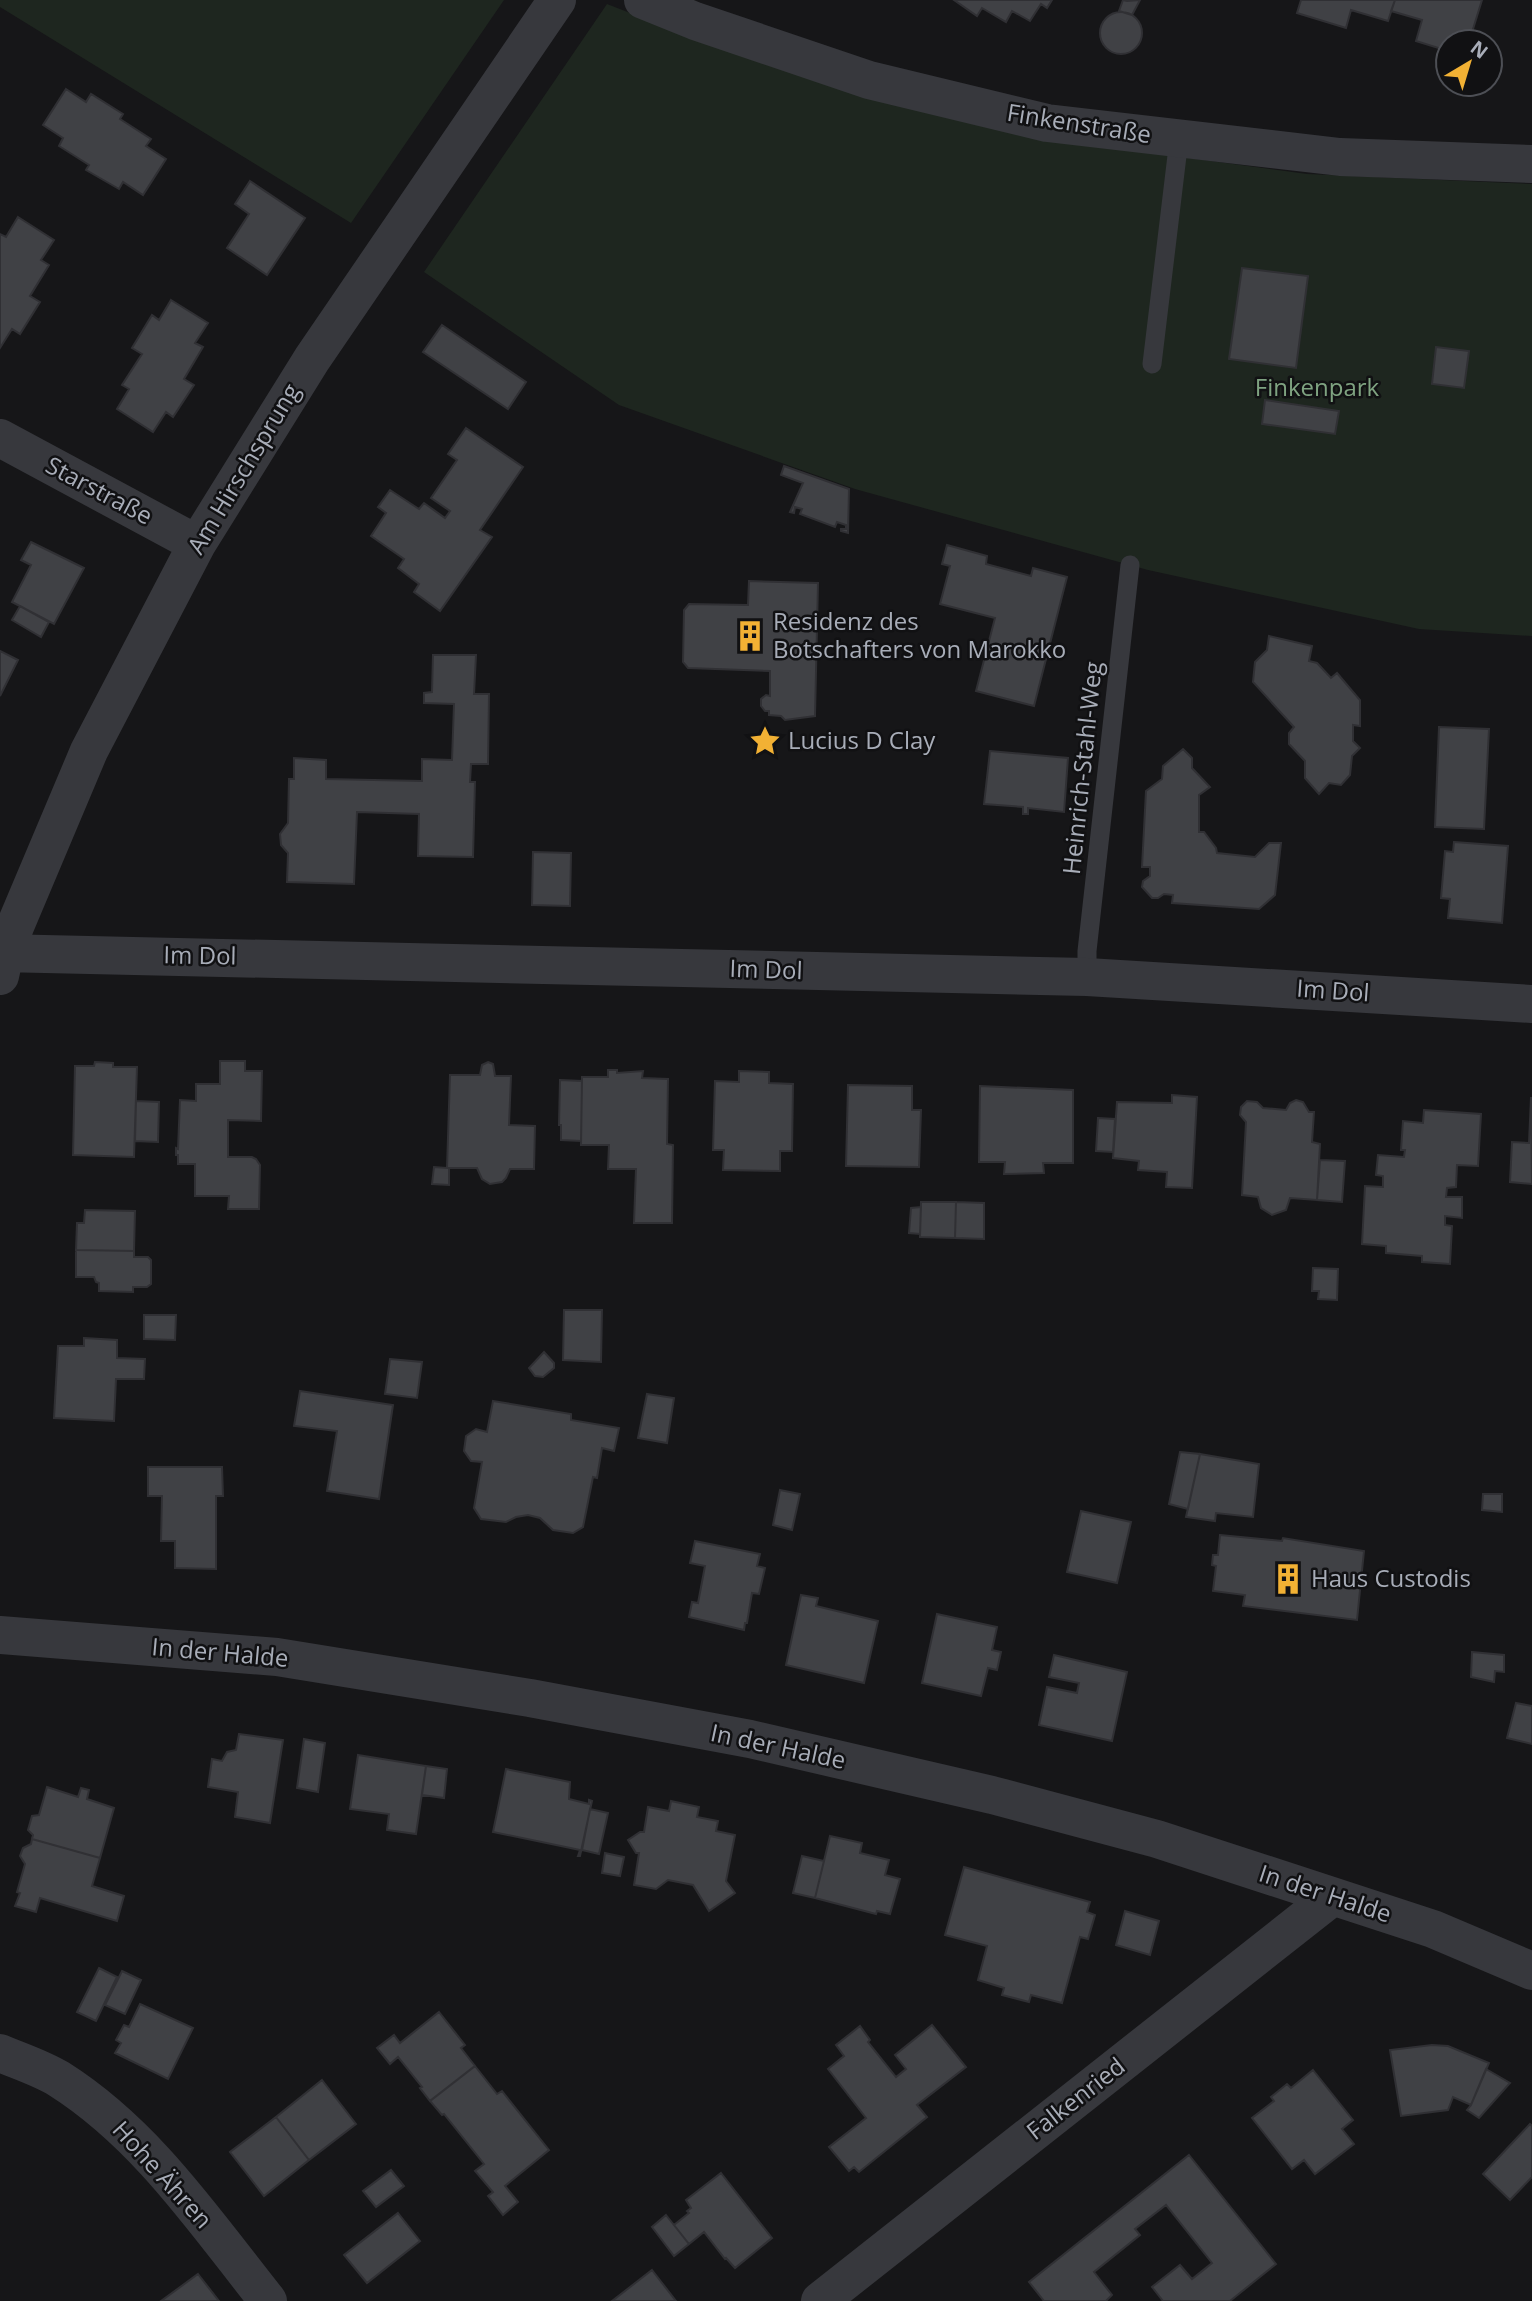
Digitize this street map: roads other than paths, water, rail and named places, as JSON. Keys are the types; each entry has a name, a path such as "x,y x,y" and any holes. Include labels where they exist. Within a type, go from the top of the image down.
{"street":[{"name":"Am Hirschsprung","path":"2,960 89,751 197,544 312,359 557,0"},
{"name":"Finkenstraße","path":"643,0 695,21 869,80 1047,123 1340,157 1532,164"},
{"name":"Starstraße","path":"0,438 197,544"},
{"name":"Im Dol","path":"2,960 1087,977 1532,1004"},
{"name":"In der Halde","path":"0,1635 277,1657 530,1698 750,1739 992,1795 1118,1828 1433,1929 1532,1971"},
{"name":"Falkenried","path":"820,2301 1332,1897"},
{"name":"Hohe Ähren","path":"0,2053 58,2079 122,2127 176,2184 268,2301"}],"lane":[{"path":"1152,364 1179,139"},
{"name":"Heinrich-Stahl-Weg","path":"1087,977 1087,951 1129,565"}],"place":[{"name":"Residenz des Botschafters von Marokko","path":"750,636"},
{"name":"Lucius D Clay","path":"765,741"},
{"name":"Haus Custodis","path":"1288,1579"}],"park label":[{"name":"Finkenpark","path":"1317,388"}]}
